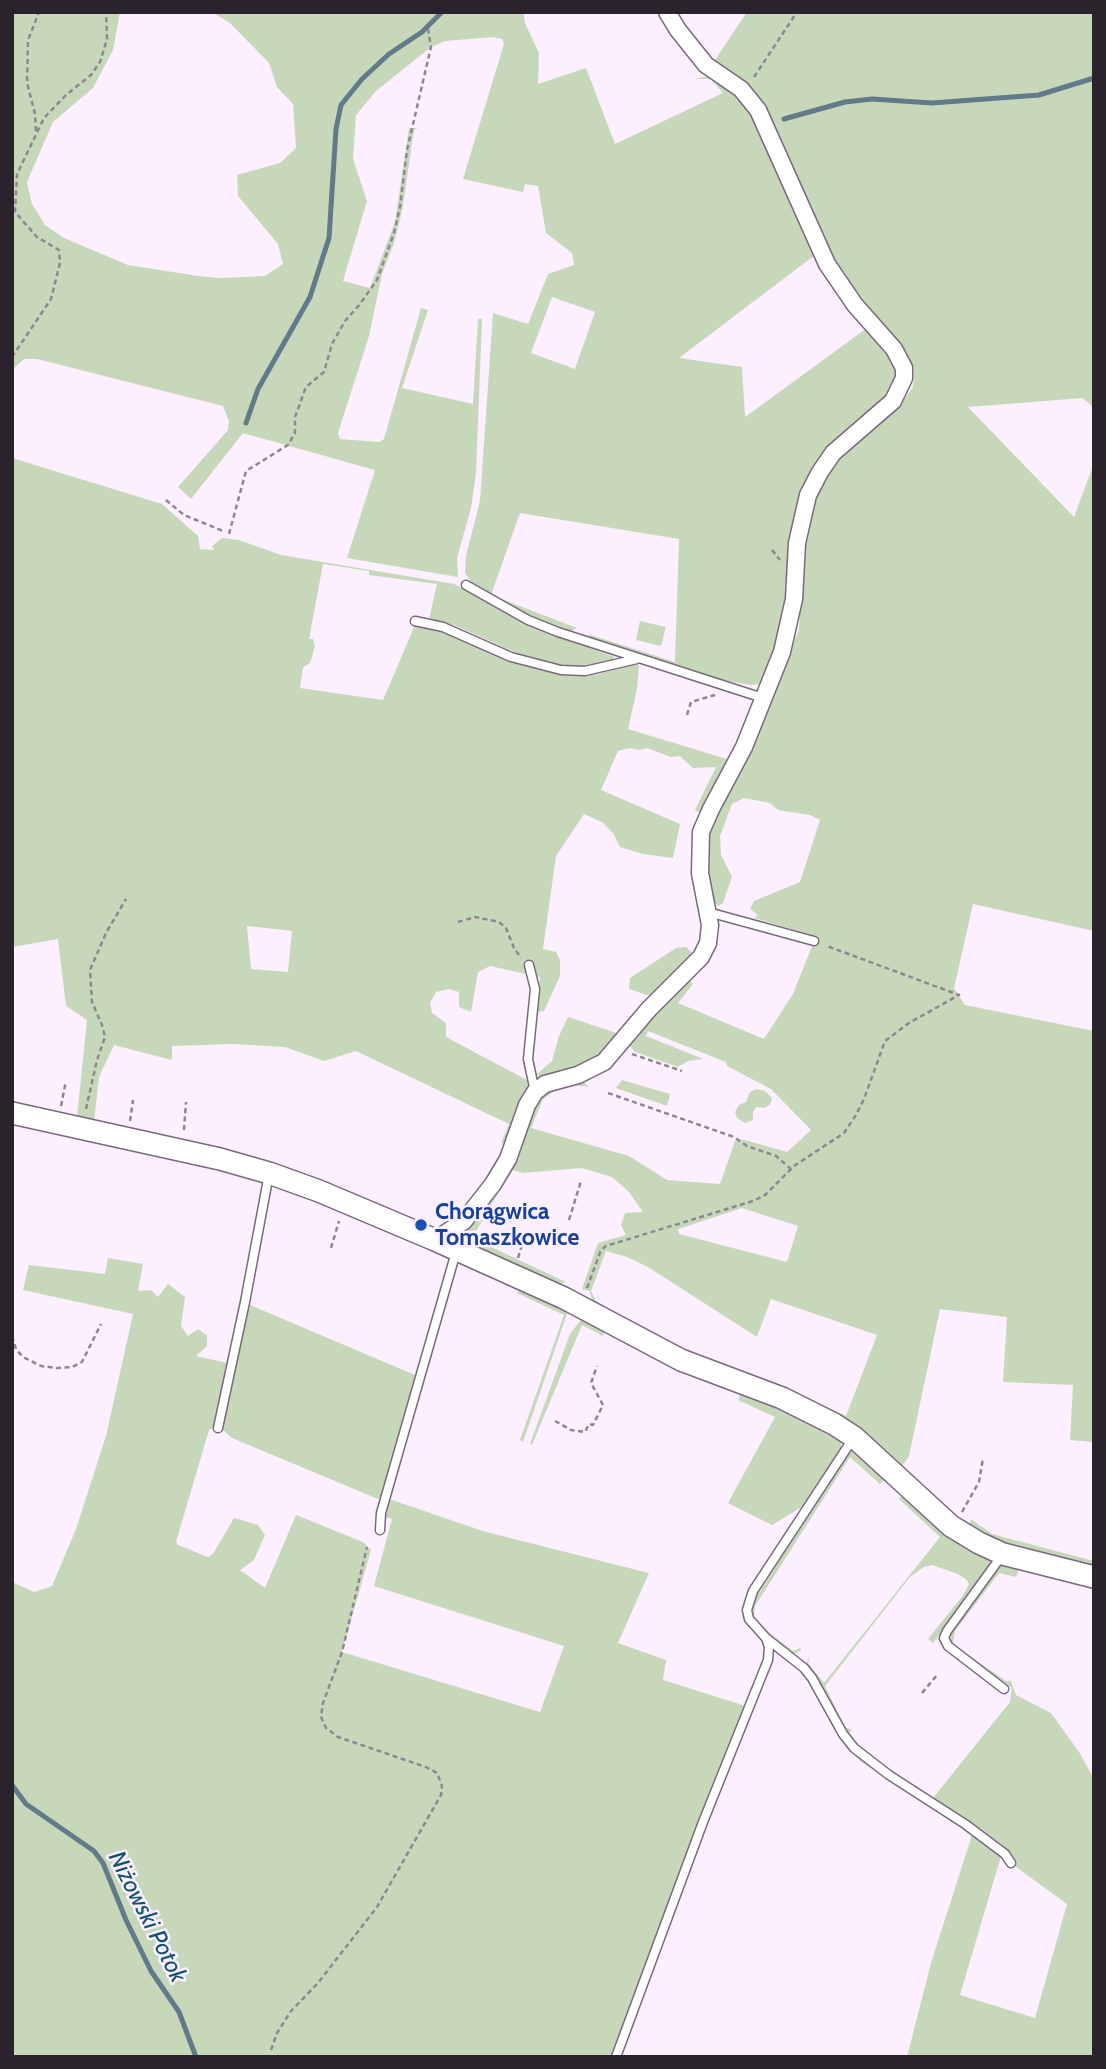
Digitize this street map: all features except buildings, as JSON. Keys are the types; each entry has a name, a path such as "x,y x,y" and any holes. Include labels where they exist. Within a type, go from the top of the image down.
{"street":[{"path":"435,1240 464,1221 493,1184 508,1159 527,1105 536,1092 545,1084 592,1069 615,1051 649,1009 701,957 708,943 710,925 700,873 701,832 744,747 782,652 794,599 797,543 808,495 833,453 892,401 904,378 904,368 894,349 855,305 827,264 758,110 741,89 706,65 667,12"},
{"path":"12,1113 220,1159 269,1173 457,1249 578,1306 681,1360 806,1409 854,1437 957,1531 1003,1554 1094,1577"}],"lane":[{"path":"466,585 528,620 558,632 763,698"},
{"path":"415,621 443,626 511,657 561,670 584,671 637,659"},
{"path":"708,912 814,942"},
{"path":"529,965 535,989 528,1059 536,1092"},
{"path":"218,1428 269,1173"},
{"path":"380,1530 381,1513 457,1249"},
{"path":"854,1437 753,1591 747,1610 749,1619 766,1638 804,1668 854,1748 889,1775 973,1829 1005,1854 1011,1863"},
{"path":"1003,1554 944,1638 948,1646 1004,1689"},
{"path":"616,2057 703,1822 768,1661 769,1647 766,1638"}],"path":[{"path":"36,135 35,114 27,83 27,51 28,40 39,12"},
{"path":"12,357 51,299 60,263 60,250 37,237 15,212 18,174 44,118 66,95 92,75 100,62 107,39 106,12"},
{"path":"741,89 756,76 797,12"},
{"path":"229,534 246,471 289,445 295,433 295,417 306,387 324,372 332,344 345,321 377,280 400,207 407,150 431,47 428,29"},
{"path":"166,500 184,515 223,531"},
{"path":"687,715 691,702 716,695"},
{"path":"82,1129 95,1067 105,1037 92,1002 90,970 125,899"},
{"path":"458,922 475,917 499,922 506,928 518,955 529,965"},
{"path":"578,1306 587,1290 601,1250 606,1246 753,1201 765,1195 791,1169 844,1133 864,1099 885,1041 909,1023 959,995 814,942"},
{"path":"633,1055 682,1071"},
{"path":"60,1113 66,1082"},
{"path":"608,1093 734,1137 747,1146 776,1156 791,1169"},
{"path":"129,1128 133,1100"},
{"path":"183,1136 186,1102"},
{"path":"569,1220 580,1181"},
{"path":"331,1248 341,1213"},
{"path":"517,1260 522,1245"},
{"path":"12,1336 16,1349 23,1357 41,1366 72,1367 82,1362 101,1324"},
{"path":"555,1421 571,1430 584,1432 589,1424 593,1425 603,1405 591,1383 597,1366"},
{"path":"962,1512 979,1482 983,1458"},
{"path":"271,2050 277,2033 291,2011 318,1983 377,1907 441,1795 442,1786 437,1773 338,1737 326,1728 321,1717 323,1703 342,1652 368,1546"},
{"path":"922,1693 937,1675"}],"green space":[{"path":"12,12 120,12 113,50 93,88 53,122 27,182 32,204 45,225 64,238 128,265 221,278 265,276 283,264 278,244 238,196 237,175 280,163 296,148 293,104 277,87 269,63 230,23 212,12 523,12 525,23 539,53 538,84 586,68 615,144 723,93 711,79 694,79 710,76 720,80 748,106 815,255 679,358 742,367 745,417 867,328 883,344 898,372 891,392 802,490 793,521 785,625 760,684 722,680 591,639 588,631 591,635 675,662 679,539 520,513 491,595 474,585 465,573 466,556 480,501 493,313 528,324 548,274 574,265 572,253 546,233 538,186 525,184 523,192 463,179 504,44 502,39 493,37 445,41 431,47 376,91 356,115 353,159 367,201 343,281 370,288 395,222 409,128 418,128 414,130 402,211 394,243 382,274 369,336 338,433 340,439 379,442 384,439 421,308 428,310 402,388 473,404 478,319 482,319 476,473 471,508 457,558 458,577 347,558 375,470 243,433 191,499 178,487 228,430 229,421 223,406 37,359 24,359 12,370","holes":["552,297 595,312 575,369 531,353"]},
{"path":"747,12 1094,12 1094,408 1083,398 968,407 1074,517 1094,463 1094,931 973,904 954,988 965,1005 1094,1031 1094,1442 1070,1440 1073,1385 1003,1382 1007,1317 940,1309 909,1456 900,1469 807,1399 846,1416 877,1335 771,1299 757,1337 648,1267 606,1251 591,1291 596,1301 663,1341 593,1305 590,1291 582,1289 598,1243 626,1235 621,1225 625,1213 643,1212 629,1192 612,1177 582,1168 523,1173 512,1170 472,1238 566,1282 559,1284 463,1241 464,1234 509,1168 539,1097 565,1083 583,1081 589,1087 575,1085 553,1092 543,1099 531,1128 629,1156 667,1180 720,1184 735,1141 745,1140 787,1152 811,1130 771,1089 727,1066 726,1062 648,1031 646,1036 703,1059 688,1061 678,1067 635,1052 628,1044 678,988 689,980 693,984 678,1003 764,1039 793,994 816,936 754,918 758,915 750,909 754,901 800,882 820,820 810,815 778,810 770,803 744,798 732,804 720,836 721,855 732,877 723,903 718,906 712,900 705,857 706,836 771,700 799,629 809,509 822,480 852,444 906,397 913,387 914,376 914,367 855,294 828,249 770,119 756,95 713,63","holes":["742,1208 798,1226 787,1262 679,1234 678,1229"]},
{"path":"12,458 162,504 198,536 200,549 214,550 212,546 222,538 239,540 281,555 454,584 551,633 614,657 613,661 584,667 551,665 526,657 454,625 429,619 437,584 369,575 369,571 323,564 309,639 313,639 315,646 310,663 303,667 300,688 383,700 415,625 449,633 502,658 557,673 582,676 639,665 628,729 730,760 701,813 695,810 716,767 693,768 680,756 671,757 647,748 618,751 601,790 680,824 673,858 643,854 620,847 613,833 602,822 584,814 556,856 543,949 556,952 560,960 560,976 544,1011 537,1012 540,977 490,966 478,972 471,1012 459,1007 459,992 449,989 436,992 430,1003 432,1013 446,1023 446,1037 527,1080 528,1090 509,1143 501,1143 509,1124 356,1051 324,1061 285,1047 232,1044 172,1046 172,1060 114,1045 99,1077 94,1121 77,1117 87,1020 66,1006 58,939 12,947","holes":["247,926 292,931 288,972 251,969"]},
{"path":"494,596 577,628 569,632 528,615"},
{"path":"640,621 666,627 661,646 636,640"},
{"path":"686,947 692,953 650,996 629,989 630,978 676,948"},
{"path":"568,1017 619,1034 596,1061 544,1081 537,1074 552,1061"},
{"path":"622,1080 670,1094 667,1106 616,1088"},
{"path":"757,1089 765,1091 772,1098 770,1105 764,1108 756,1107 753,1120 745,1123 737,1118 735,1112 739,1105 746,1102 750,1092"},
{"path":"108,1258 143,1264 138,1291 151,1290 158,1297 168,1284 185,1297 181,1326 188,1336 198,1329 207,1335 207,1346 196,1356 227,1363 213,1428 209,1430 176,1542 178,1545 208,1557 213,1554 234,1518 258,1525 265,1535 254,1560 240,1570 265,1588 296,1515 363,1542 371,1550 342,1652 540,1712 564,1646 374,1586 392,1519 384,1517 389,1499 486,1532 649,1573 618,1643 666,1660 663,1680 746,1706 613,2057 12,2057 12,1582 34,1592 52,1586 76,1529 106,1436 133,1314 23,1290 29,1265 105,1274"},
{"path":"520,1290 529,1290 569,1308 523,1442 520,1440 564,1315 517,1293"},
{"path":"250,1305 415,1375 383,1496 378,1499 232,1438 221,1428"},
{"path":"584,1316 605,1327 603,1336 582,1325 532,1445 530,1444 570,1334"},
{"path":"742,1391 797,1413 841,1438 841,1449 805,1505 772,1525 728,1503 775,1417 738,1400"},
{"path":"853,1450 857,1450 887,1477 880,1484 850,1457 755,1606 754,1616 759,1625 793,1651 800,1648 802,1650 793,1654 758,1627 753,1618 753,1602"},
{"path":"904,1493 990,1557 990,1568 933,1643 928,1639 969,1584 958,1574 932,1565 910,1577 825,1686 845,1727 852,1730 849,1733 861,1749 933,1798 1010,1702 1012,1688 951,1643 951,1630 1001,1566 1006,1563 1020,1567 1016,1577 999,1573 955,1631 953,1644 1006,1681 1011,1681 1016,1695 1051,1713 1079,1752 1094,1779 1094,2057 907,2057 931,1963 972,1835 860,1761 846,1746 834,1726 861,1760 966,1827 1001,1856 960,1995 1035,2018 1067,1904 1016,1867 1004,1846 987,1833 870,1758 859,1749 843,1728 821,1686 805,1665 810,1656 808,1663 824,1683 940,1537 899,1499"},
{"path":"971,1519 992,1534 1094,1561 1094,1570 1028,1554 968,1529"}],"waterway":[{"path":"246,423 258,389 310,297 329,238 336,129 341,105 362,79 389,54 422,32 442,12"},
{"path":"784,119 845,102 872,99 932,103 1039,95 1094,78"},
{"name":"Niżowski Potok","path":"12,1785 26,1804 94,1851 103,1863 126,1920 151,1971 179,2012 196,2057"}],"place":[{"name":"Chorągwica Tomaszkowice","path":"421,1225"}]}
